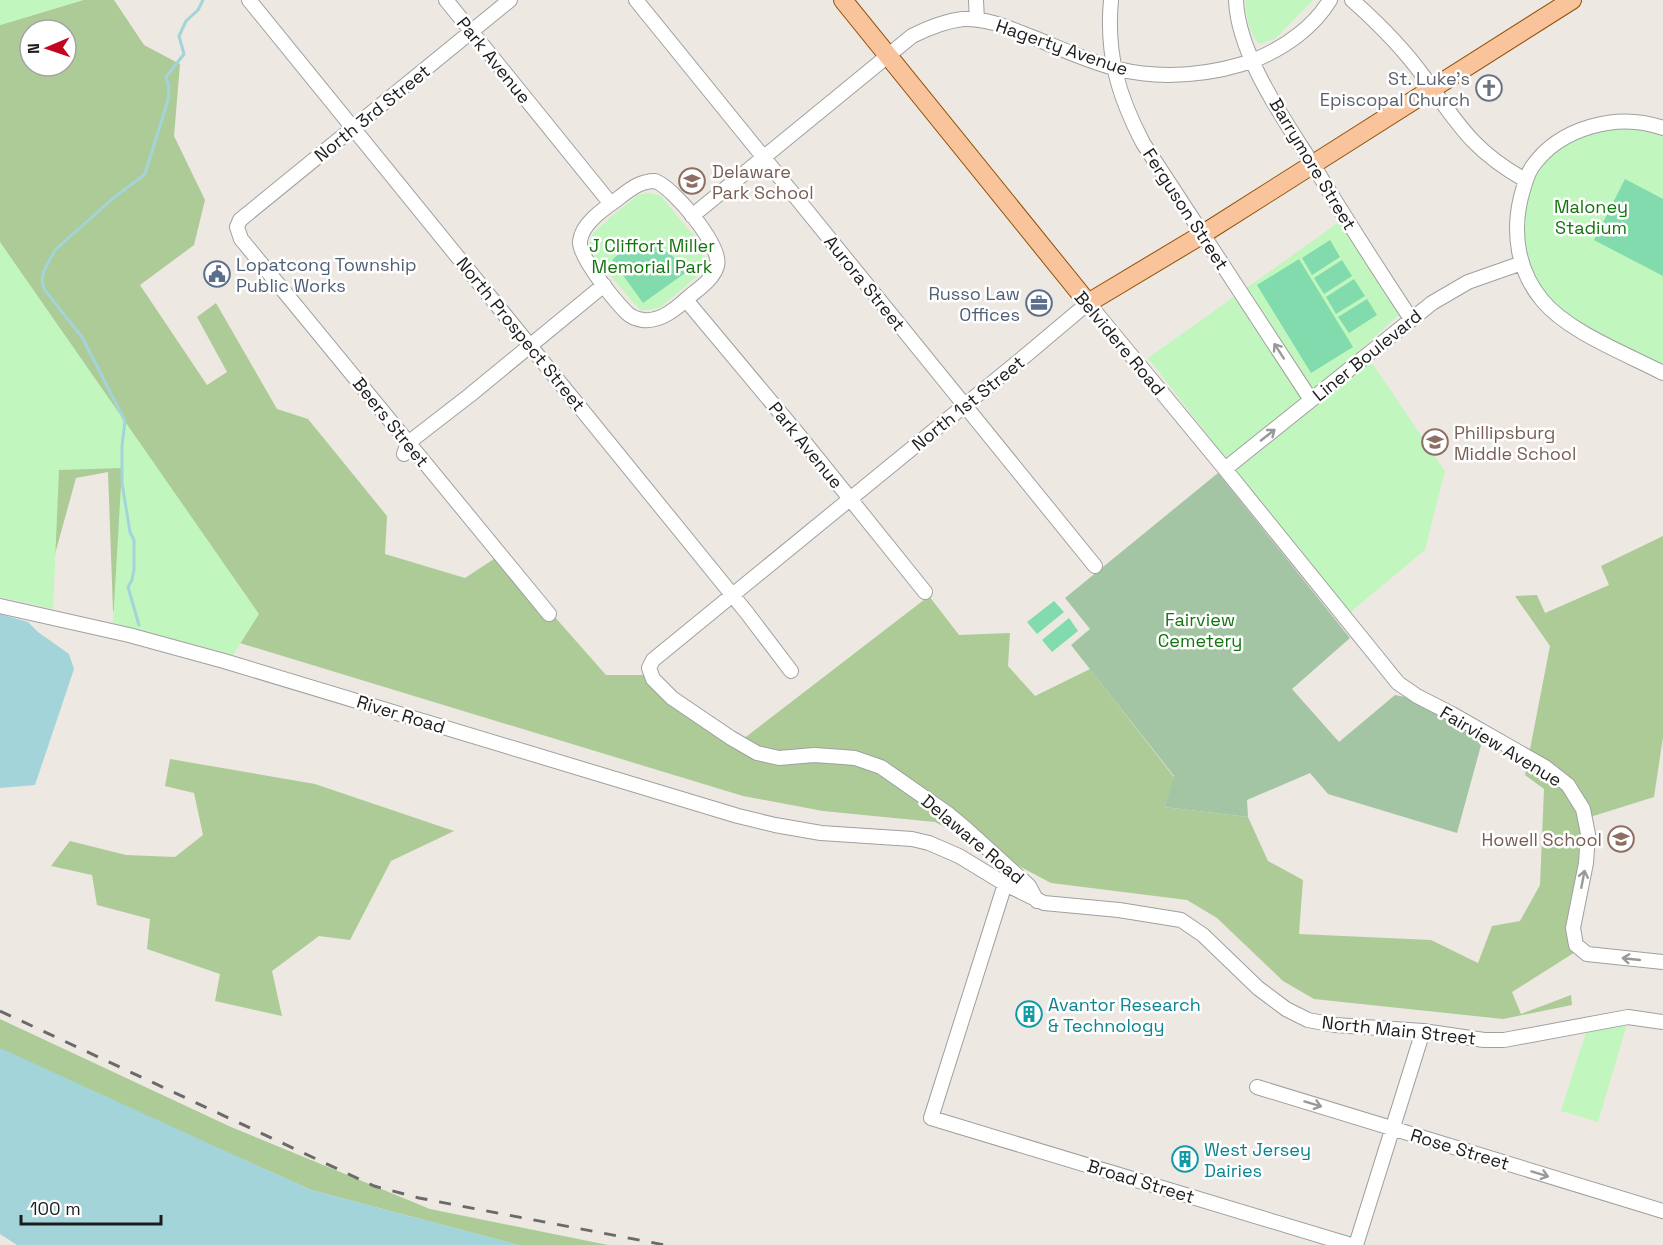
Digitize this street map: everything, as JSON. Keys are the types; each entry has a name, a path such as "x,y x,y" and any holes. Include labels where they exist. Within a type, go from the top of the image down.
{"main road":[{"name":"Belvidere Road","path":"843,0 1088,303"},
{"name":"North 1st Street","path":"1088,303 1203,234 1572,0"}],"street":[{"name":"North Prospect Street","path":"249,0 733,595 791,671"},
{"name":"Park Avenue","path":"446,0 611,204"},
{"name":"North 3rd Street","path":"237,227 240,220 510,0"},
{"name":"Aurora Street","path":"636,0 1095,566"},
{"path":"976,0 977,20"},
{"name":"Ferguson Street","path":"1111,0 1110,38 1113,68 1124,103 1143,143 1311,400"},
{"name":"Barrymore Street","path":"1236,0 1242,35 1281,113 1411,319"},
{"name":"Hagerty Avenue","path":"693,216 912,36 923,31 954,21 977,20 1005,26 1113,68 1138,73 1168,75 1227,68 1253,60 1286,44 1303,31 1330,0"},
{"path":"1352,0 1388,33 1451,116 1481,150 1503,168 1525,180"},
{"path":"1663,128 1629,121 1610,122 1590,127 1568,137 1532,167 1525,180 1519,204 1517,233 1522,263 1535,291 1544,302 1574,327 1663,373"},
{"path":"655,181 671,191 712,243 718,259 708,280 686,300 660,318 641,320 627,313 583,255 580,241 586,227 611,204 634,186 655,181"},
{"name":"Beers Street","path":"237,227 241,239 406,448 549,614"},
{"name":"Liner Boulevard","path":"1225,469 1432,303 1468,282 1522,263"},
{"path":"406,448 604,285"},
{"name":"Park Avenue","path":"686,300 925,592"},
{"name":"North 1st Street","path":"649,672 653,660 1088,303"},
{"name":"Belvidere Road","path":"1088,303 1399,684"},
{"name":"River Road","path":"0,606 116,632 224,661 738,816 821,833 892,836 929,843 959,856 1005,884"},
{"name":"Delaware Road","path":"649,672 672,698 738,743 757,753 779,758 814,755 843,756 881,768 947,813 1029,886 1037,901"},
{"name":"Fairview Avenue","path":"1399,684 1557,776 1568,786 1583,809 1588,834 1588,848 1573,928 1576,945 1587,954 1663,962"},
{"name":"North Main Street","path":"1005,884 1037,901 1053,905 1119,910 1181,920 1203,935 1258,988 1296,1015 1308,1020 1335,1025 1423,1031 1484,1040 1504,1040 1620,1018 1637,1017 1657,1021 1663,1030"},
{"name":"Broad Street","path":"1005,884 931,1118 1351,1245"},
{"path":"1356,1245 1423,1031"},
{"name":"Rose Street","path":"1257,1087 1663,1211"}],"green space":[{"path":"0,0 83,0 18,18 0,25"},
{"path":"83,0 114,0 144,45 180,64 174,136 205,200 194,245 140,285 207,385 227,372 197,317 216,303 277,409 308,419 387,516 385,554 465,578 500,555 606,675 647,675 738,743 929,596 959,635 1010,633 1008,666 1035,696 1090,669 1174,777 1164,807 1248,817 1268,861 1303,880 1299,934 1431,940 1478,963 1492,926 1520,921 1540,885 1544,789 1525,775 1550,646 1515,596 1537,595 1545,613 1609,585 1601,566 1663,536 1663,737 1654,797 1587,818 1580,949 1512,992 1521,1014 1571,995 1572,1005 1503,1019 1314,999 1283,981 1217,918 1187,900 1051,883 935,822 823,811 743,796 230,640 113,611 108,472 76,478 44,594 0,583 0,25 18,20 18,78 78,78 78,18 23,18"},
{"path":"1245,0 1313,0 1276,38 1260,44 1251,30"},
{"name":"Maloney Stadium","path":"1656,126 1663,128 1663,373 1554,312 1518,247 1532,167 1578,132"},
{"path":"1625,179 1663,199 1663,276 1594,240"},
{"name":"J Cliffort Miller Memorial Park","path":"648,193 660,195 704,248 705,260 702,272 661,307 640,310 594,257 590,243 593,233 612,216 638,195"},
{"path":"1339,222 1399,315 1362,348 1445,471 1425,550 1347,615 1148,358"},
{"path":"1330,240 1340,257 1312,275 1302,258"},
{"path":"0,242 259,614 233,655 113,623 122,468 59,470 53,609 0,597"},
{"path":"645,245 669,253 688,271 643,303 612,260 623,250"},
{"path":"1299,259 1353,347 1311,373 1257,285"},
{"path":"1342,260 1352,276 1324,294 1314,278"},
{"path":"1354,279 1365,296 1336,314 1326,297"},
{"path":"1367,299 1377,315 1349,333 1338,317"},
{"name":"Fairview Cemetery","path":"1218,473 1350,638 1292,689 1339,742 1395,695 1405,697 1483,738 1457,833 1328,794 1310,773 1247,800 1248,817 1164,807 1174,776 1071,645 1090,629 1065,598"},
{"path":"1054,601 1064,612 1037,634 1027,622"},
{"path":"1069,618 1078,631 1052,652 1042,640"},
{"path":"170,759 315,784 454,831 391,861 350,940 319,936 272,971 282,1016 215,1001 220,974 147,949 150,919 97,905 92,875 51,866 70,841 126,855 175,857 203,835 194,793 165,786"},
{"path":"0,1019 231,1127 430,1209 608,1245 518,1245 311,1190 0,1050"},
{"path":"1627,1024 1598,1122 1561,1111 1586,1032"}],"water":[{"path":"0,614 28,622 69,654 74,669 35,785 0,788"},
{"path":"0,1048 311,1190 518,1245 17,1245 0,1234"}],"waterway":[{"path":"139,625 128,587 134,570 134,540 130,532 122,483 125,421 82,337 44,289 42,280 55,250 111,200 145,174 168,100 169,87 166,77 184,54 179,36 186,21 198,10 203,0"}],"railway":[{"path":"0,1011 374,1186 419,1198 665,1245"}],"place":[{"name":"St. Luke's Episcopal Church","path":"1489,88"},
{"name":"Delaware Park School","path":"692,181"},
{"name":"Lopatcong Township Public Works","path":"217,274"},
{"name":"Russo Law Offices","path":"1039,303"},
{"name":"Phillipsburg Middle School","path":"1435,442"},
{"name":"Howell School","path":"1621,839"},
{"name":"Avantor Research & Technology","path":"1029,1014"},
{"name":"West Jersey Dairies","path":"1185,1159"}]}
